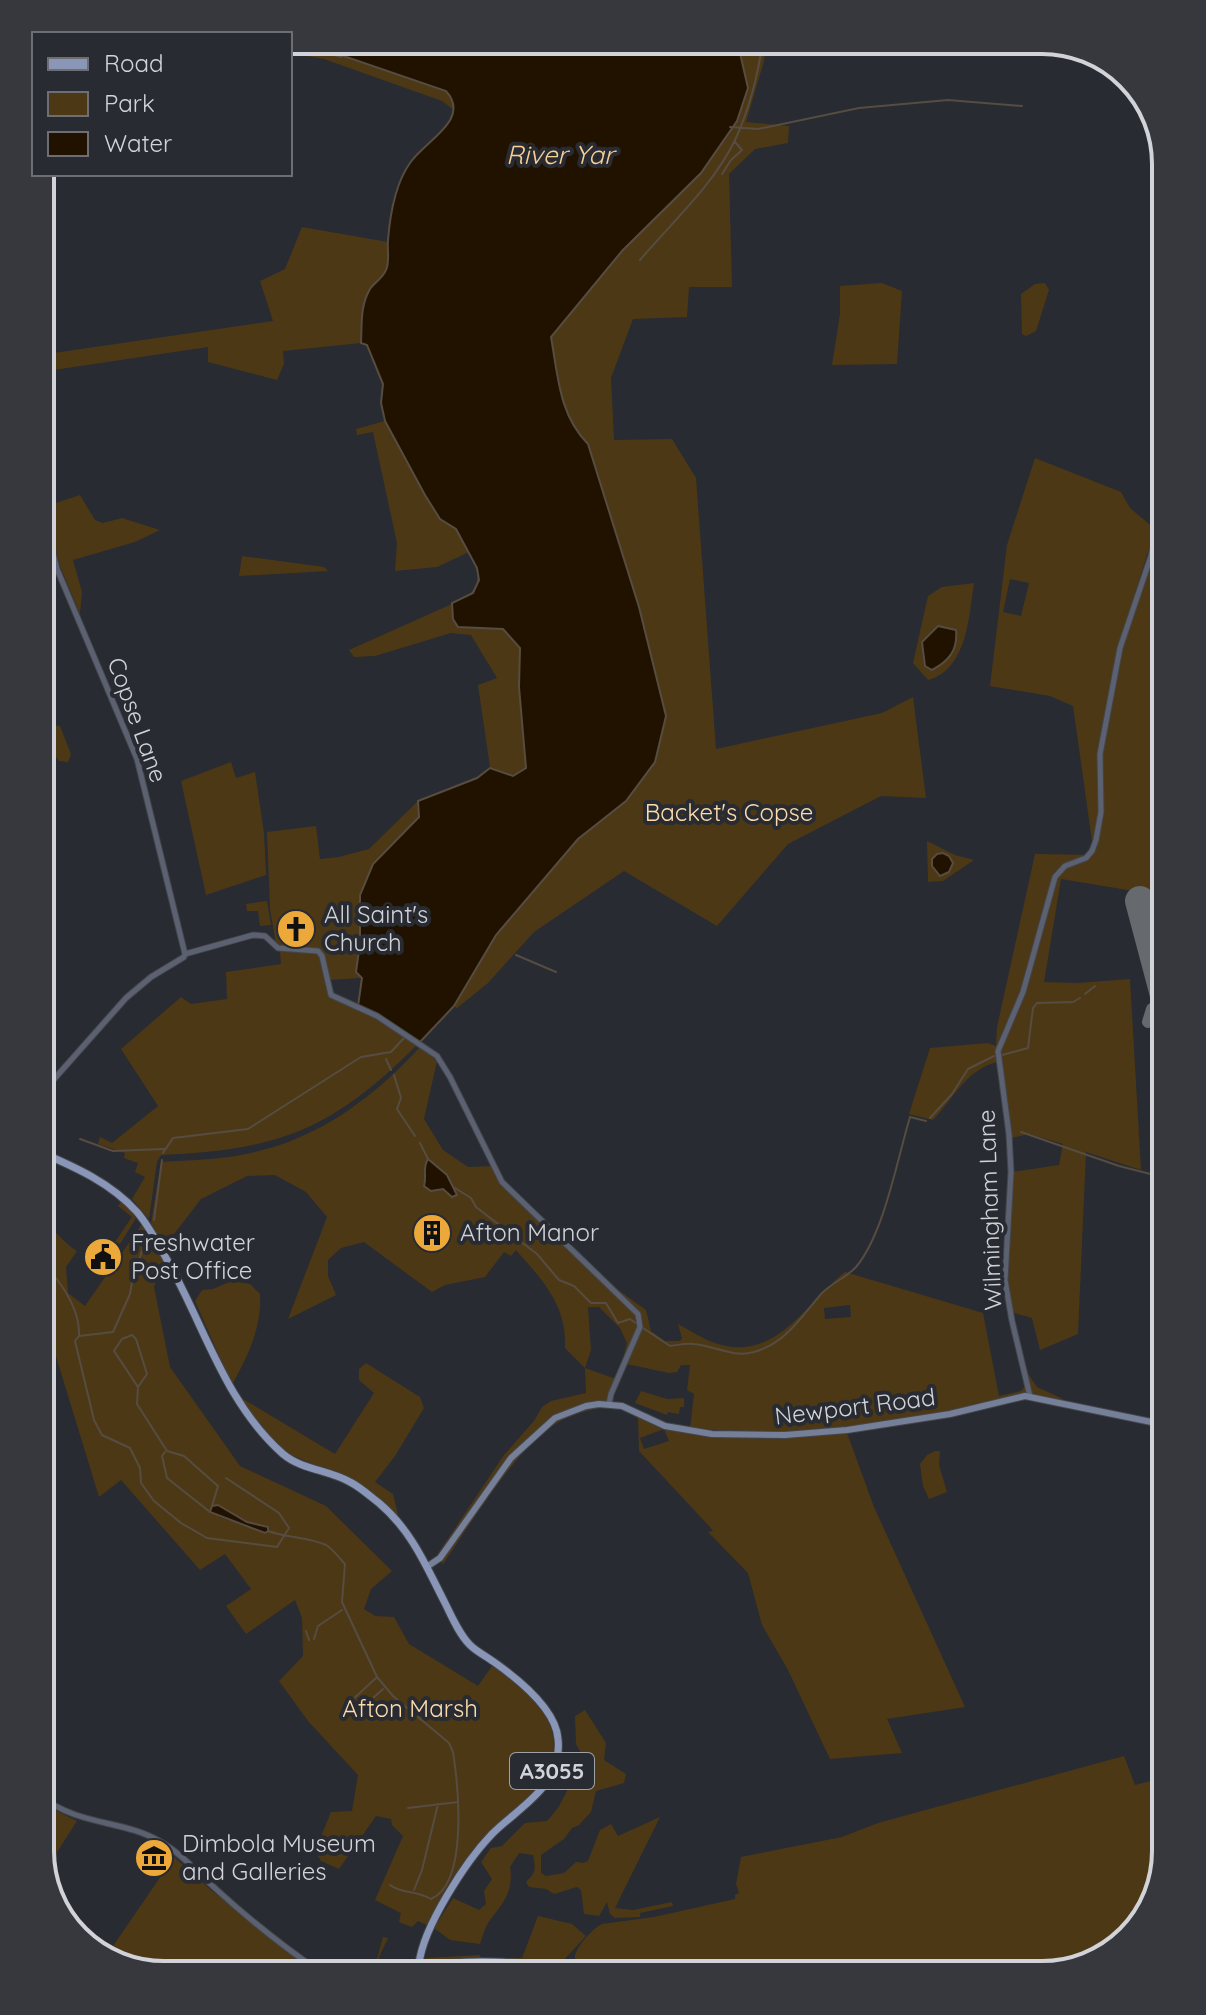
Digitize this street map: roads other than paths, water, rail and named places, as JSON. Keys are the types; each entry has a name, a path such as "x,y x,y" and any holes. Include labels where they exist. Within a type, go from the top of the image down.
{"main road":[{"name":"A3055","path":"54,1159 109,1187 129,1203 147,1224 247,1416 285,1455 306,1467 350,1481 380,1504 411,1538 468,1644 514,1677 552,1717 558,1750 549,1779 542,1790 491,1835 434,1917 420,1961"},
{"name":"Newport Road","path":"609,1404 622,1406 665,1426 690,1431 785,1435 847,1430 950,1414 1014,1397 1030,1396 1152,1422"},
{"path":"428,1566 440,1558 511,1458 537,1432 555,1418 571,1411 593,1404 609,1404"}],"street":[{"name":"Wilmingham Lane","path":"1030,1396 1005,1280 1011,1172 998,1051 1023,992 1055,877 1065,866 1086,858 1096,840 1101,812 1100,754 1120,648 1152,551"},
{"name":"Copse Lane","path":"54,558 137,759 185,954"},
{"path":"54,1079 126,998 185,954 259,935 283,949 318,951 322,956 331,995 377,1016 437,1056 502,1182 639,1316 640,1327 609,1404"},
{"path":"54,1805 93,1822 134,1831 165,1844 307,1961"}],"water":[{"name":"River Yar","path":"338,54 740,54 748,88 737,121 701,173 622,251 551,337 565,408 578,433 588,444 639,607 666,716 655,762 626,801 578,839 496,935 454,1006 420,1042 358,1006 362,978 356,972 360,943 360,895 373,864 419,817 418,801 477,778 490,768 513,776 526,768 519,687 520,648 503,629 458,627 453,619 452,603 473,593 479,580 477,568 456,529 440,519 385,421 381,403 383,384 367,345 361,343 365,302 370,289 387,267 394,200 410,163 450,121 452,102 446,91"},
{"path":"938,626 956,630 955,643 948,659 932,670 925,666 922,642"},
{"path":"943,853 953,863 949,872 940,876 932,866 932,859"},
{"path":"428,1159 447,1175 457,1195 452,1197 443,1189 431,1191 424,1186"},
{"path":"218,1505 247,1522 268,1527 268,1531 265,1533 210,1512 212,1506"}],"waterway":[{"path":"332,54 344,55"},
{"path":"640,260 704,188 726,157 749,104 760,54"},
{"path":"730,127 758,129 859,108 948,100 1022,106"},
{"path":"722,174 742,150 735,142"},
{"path":"516,955 556,972"},
{"path":"1085,994 1095,986"},
{"path":"1002,1055 1028,1048 1033,1008 1037,1003 1073,1002 1080,998"},
{"path":"163,1153 173,1138 248,1129 361,1057 391,1052 405,1037"},
{"path":"930,1118 952,1094 968,1069 994,1056"},
{"path":"386,1059 391,1070"},
{"path":"394,1075 401,1098 397,1109 415,1136"},
{"path":"643,1328 670,1346 694,1344 739,1354 765,1348 784,1336 822,1293 856,1267 866,1253 882,1216 910,1117 926,1121"},
{"path":"1021,1132 1152,1174"},
{"path":"80,1139 113,1151 164,1149"},
{"path":"420,1143 428,1159"},
{"path":"154,1220 162,1160"},
{"path":"455,1188 537,1254 559,1280 574,1286 591,1303 606,1303 618,1323 630,1319 637,1324"},
{"path":"147,1235 130,1294 113,1332 79,1336 75,1341 94,1420 102,1435 130,1448 140,1468 141,1483 154,1501 181,1523 207,1538 277,1547 289,1528 279,1513 226,1478"},
{"path":"54,1278 61,1284 76,1312 79,1336"},
{"path":"138,1387 147,1374 132,1335 122,1339 114,1351 138,1387 137,1404 167,1451 184,1456 218,1486 212,1506"},
{"path":"165,1452 162,1456 167,1478 210,1512"},
{"path":"268,1531 326,1545 345,1564 342,1602 377,1677 393,1696 449,1743 453,1752 458,1832 451,1874 443,1889 431,1899 390,1885"},
{"path":"314,1639 318,1626 342,1610"},
{"path":"306,1631 309,1640"},
{"path":"349,1703 377,1677"},
{"path":"363,1707 383,1689"},
{"path":"408,1808 458,1802"},
{"path":"414,1890 438,1804"}],"place":[{"name":"All Saint's Church","path":"296,929"},
{"name":"Afton Manor","path":"432,1233"},
{"name":"Freshwater Post Office","path":"103,1257"},
{"name":"Dimbola Museum and Galleries","path":"154,1858"}],"park label":[{"name":"Backet's Copse","path":"729,813"},
{"name":"Afton Marsh","path":"410,1709"}]}
